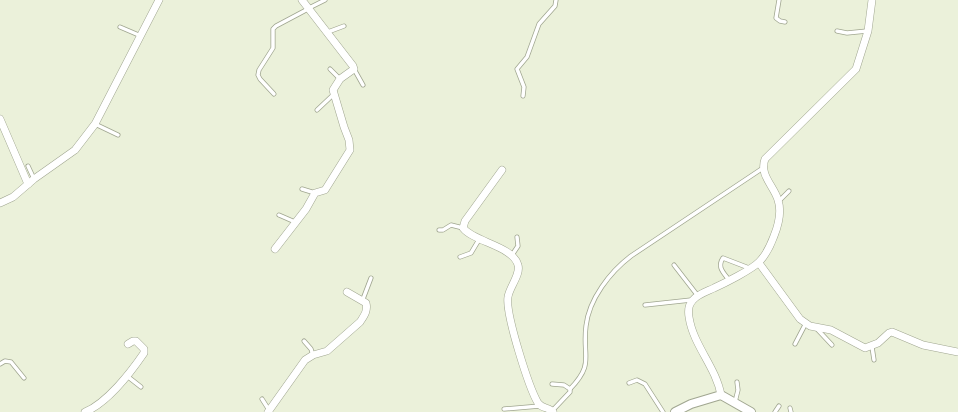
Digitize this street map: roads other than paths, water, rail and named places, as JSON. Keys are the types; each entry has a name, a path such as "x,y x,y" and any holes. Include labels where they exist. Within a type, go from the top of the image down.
{"street":[{"path":"0,203 13,197 31,181 75,150 95,124 159,0"},
{"path":"275,248 306,209 315,193 325,190 350,150 350,140 334,94 334,88 340,79 354,69 354,66 302,0"},
{"path":"721,395 719,383 693,331 688,309 695,298 729,281 759,263 774,237 778,225 779,201 763,172 765,159 776,146 852,75 860,61 868,31 872,0"},
{"path":"0,121 31,181"},
{"path":"502,170 464,221 463,228 511,256 516,262 518,269 508,295 510,313 524,370 541,406 553,411"},
{"path":"759,263 796,314 806,323 816,328 832,330 861,346 872,347 892,332 923,345 958,352"},
{"path":"268,411 305,360 313,355 327,352 360,322 366,313 367,307 363,299 347,292"},
{"path":"85,412 97,405 127,376 145,351 136,341 128,344"},
{"path":"675,412 691,404 721,395 751,412"}],"lane":[{"path":"274,94 258,75 259,70 273,48 273,29 326,0"},
{"path":"523,96 524,87 517,69 527,57 539,24 555,6 556,0"},
{"path":"779,0 776,18 785,22"},
{"path":"328,32 344,26"},
{"path":"120,27 141,36"},
{"path":"837,30 854,33 868,31"},
{"path":"354,69 363,85"},
{"path":"330,70 340,79"},
{"path":"317,110 334,94"},
{"path":"95,124 118,135"},
{"path":"28,166 31,181"},
{"path":"553,411 570,392 570,389 581,378 585,368 586,326 589,312 616,268 631,256 763,168"},
{"path":"302,189 315,193"},
{"path":"779,201 789,191"},
{"path":"279,215 295,222"},
{"path":"439,230 443,230 451,225 463,228"},
{"path":"511,256 518,246 517,237"},
{"path":"460,257 471,253 480,238"},
{"path":"729,281 720,268 720,263 723,258 749,268"},
{"path":"645,305 695,298 674,265"},
{"path":"363,299 371,278"},
{"path":"795,344 806,323"},
{"path":"816,328 832,346"},
{"path":"304,341 311,349 313,355"},
{"path":"872,347 874,360"},
{"path":"0,364 5,361 10,362 24,378"},
{"path":"127,376 141,387"},
{"path":"629,383 637,380 645,384 663,412"},
{"path":"735,402 738,390 737,382"},
{"path":"552,384 564,385 570,389"},
{"path":"262,399 268,411"},
{"path":"504,409 541,406"},
{"path":"775,412 778,406"}]}
